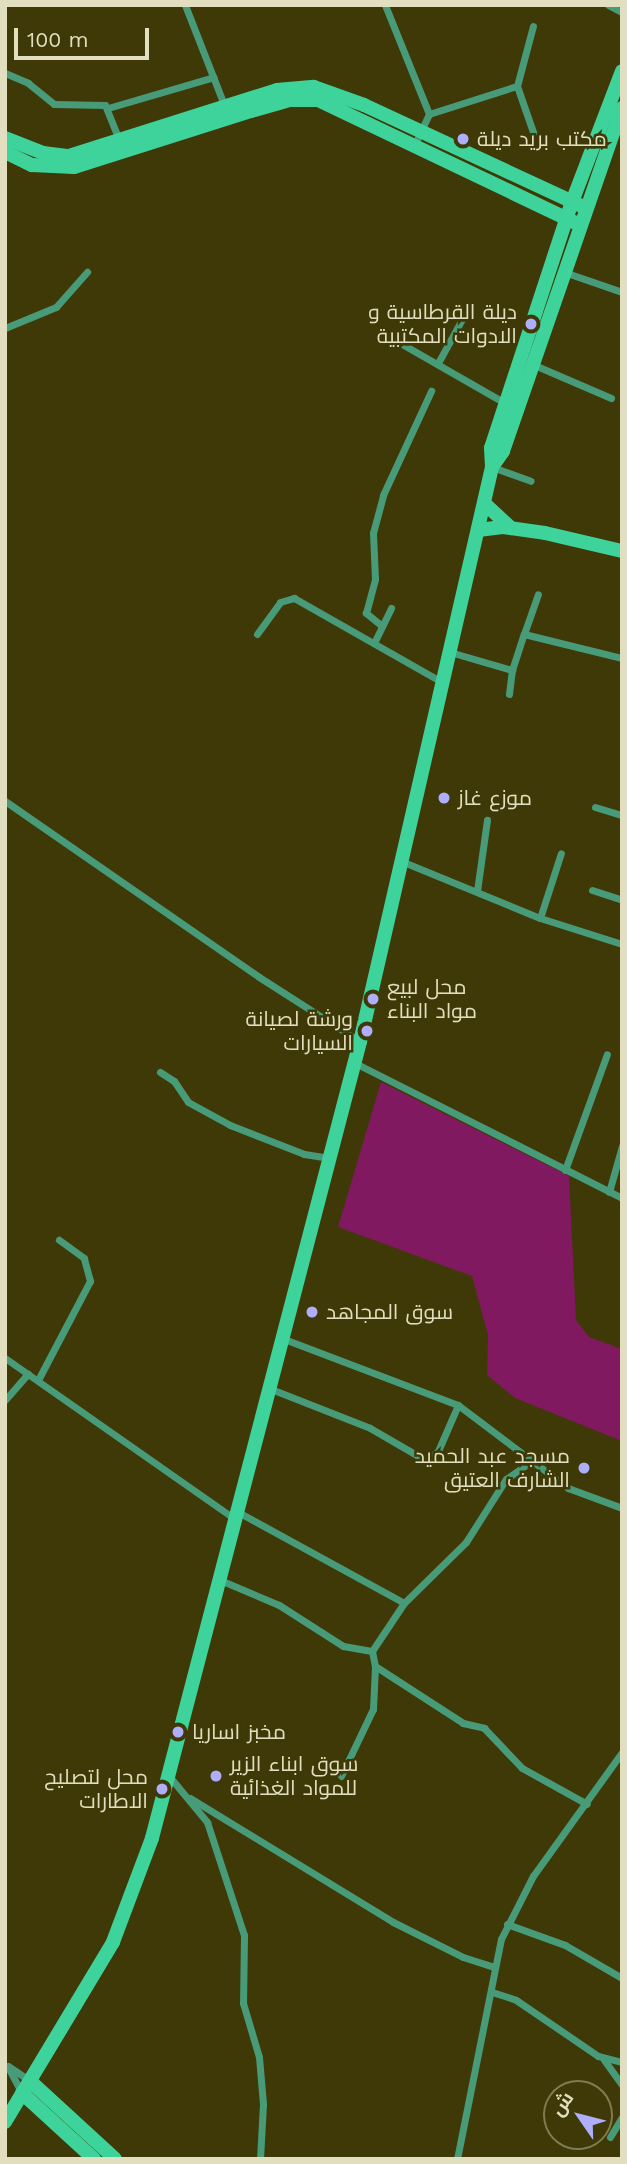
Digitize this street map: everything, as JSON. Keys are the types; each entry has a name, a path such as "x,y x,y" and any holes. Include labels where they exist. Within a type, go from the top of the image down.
{"main road":[{"path":"5,2122 113,1942 142,1869 169,1776 355,1063 492,467 491,448 579,205 622,71"},
{"path":"5,152 32,165 57,168 298,86 314,87 573,222"},
{"path":"579,205 617,138 622,107"},
{"path":"5,138 55,156 122,146"},
{"path":"418,139 579,205"},
{"path":"492,467 503,451 564,272 573,222"},
{"path":"484,503 511,528"},
{"path":"478,530 511,528 622,551"},
{"path":"26,2087 94,2159"},
{"path":"26,2087 115,2159"}],"street":[{"path":"185,5 227,112"},
{"path":"386,5 429,114 418,139"},
{"path":"608,5 622,12"},
{"path":"533,26 517,86 533,132"},
{"path":"5,73 28,83 54,104 96,103 108,108 214,77"},
{"path":"429,114 517,86"},
{"path":"108,108 122,146"},
{"path":"5,328 57,307 88,272"},
{"path":"564,272 622,292"},
{"path":"438,363 467,310"},
{"path":"388,336 506,403"},
{"path":"532,363 611,398"},
{"path":"382,626 366,613 375,579 373,533 383,495 431,391"},
{"path":"492,467 531,481"},
{"path":"509,694 512,670 538,594"},
{"path":"257,634 280,602 291,597 442,682"},
{"path":"374,643 390,608"},
{"path":"524,634 622,658"},
{"path":"449,652 512,670"},
{"path":"5,801 259,977 360,1042"},
{"path":"595,807 622,815"},
{"path":"477,891 487,820"},
{"path":"540,918 561,853"},
{"path":"401,861 540,918 622,944"},
{"path":"592,890 622,900"},
{"path":"565,1170 607,1054"},
{"path":"355,1063 622,1198"},
{"path":"160,1072 174,1081 188,1102 230,1125 304,1154 330,1158"},
{"path":"608,1192 622,1146"},
{"path":"38,1380 90,1281 85,1258 59,1240"},
{"path":"284,1339 458,1405 568,1488 622,1508"},
{"path":"5,1358 237,1516 404,1604"},
{"path":"5,1400 28,1374"},
{"path":"271,1389 370,1428 427,1461 438,1451 458,1405"},
{"path":"341,1776 373,1709 375,1666 372,1651 404,1604 466,1542 506,1479 533,1460"},
{"path":"220,1580 279,1605 343,1646 372,1651"},
{"path":"375,1666 463,1723 484,1728 522,1768 587,1804"},
{"path":"457,2159 481,2022 492,1992 494,1967 508,1924 533,1876 622,1752"},
{"path":"169,1776 207,1822 244,1935 243,2003 259,2057 263,2104 260,2159"},
{"path":"184,1795 393,1922 463,1957 494,1967"},
{"path":"508,1924 565,1945 622,1978"},
{"path":"492,1992 510,1996 603,2059 622,2085"},
{"path":"603,2059 622,2062"},
{"path":"7,2066 26,2087"},
{"path":"7,2066 26,2087"}],"shaded area":[{"path":"381,1082 569,1176 576,1320 589,1337 622,1349 622,1441 515,1398 487,1375 488,1335 472,1276 338,1227"}],"place":[{"name":"مكتب بريد ديلة","path":"463,139"},
{"name":"ديلة القرطاسية و الادوات المكتبية","path":"531,324"},
{"name":"موزع غاز","path":"444,798"},
{"name":"محل لبيع مواد البناء","path":"373,999"},
{"name":"ورشة لصيانة السيارات","path":"367,1031"},
{"name":"سوق المجاهد","path":"312,1312"},
{"name":"مسجد عبد الحميد الشارف العتيق","path":"584,1468"},
{"name":"مخبز اساريا","path":"178,1732"},
{"name":"سوق ابناء الزير للمواد الغذائية","path":"216,1776"},
{"name":"محل لتصليح الاطارات","path":"162,1789"}]}
